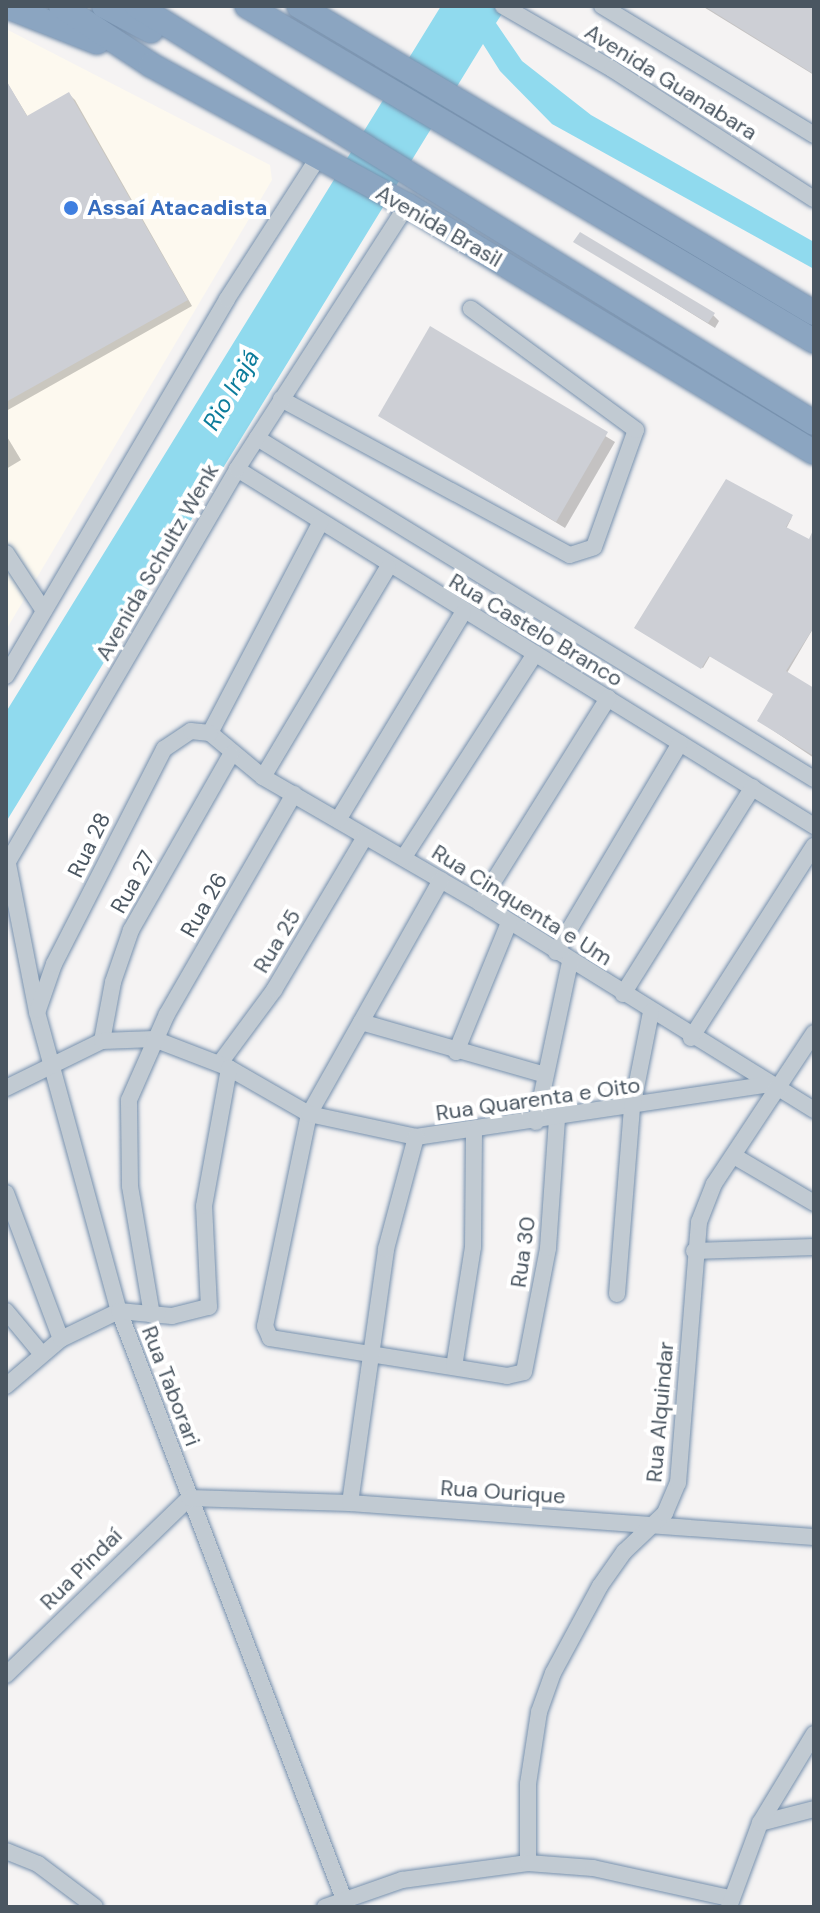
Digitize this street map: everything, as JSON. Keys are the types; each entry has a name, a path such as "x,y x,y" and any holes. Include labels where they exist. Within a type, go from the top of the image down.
{"highway":[{"path":"6,6 151,65"},
{"name":"Avenida Brasil","path":"61,6 151,65 398,201 814,452"},
{"path":"104,6 244,86 302,106"},
{"name":"Avenida Brasil","path":"137,6 431,185 599,294 814,423"},
{"path":"247,6 814,341"},
{"path":"299,6 814,313"}],"street":[{"name":"Avenida Guanabara","path":"503,6 612,69 814,199"},
{"path":"602,6 814,135"},
{"path":"6,676 227,299 324,161"},
{"name":"Avenida Schultz Wenk","path":"7,863 398,201"},
{"path":"281,399 570,555 594,547 636,430 471,309"},
{"name":"Rua Castelo Branco","path":"257,438 814,779"},
{"name":"Rua Castelo Branco","path":"237,469 388,567 814,826"},
{"path":"210,733 321,522"},
{"path":"6,553 44,611"},
{"path":"263,777 388,567"},
{"path":"338,820 463,613"},
{"path":"404,857 535,654"},
{"path":"480,903 608,698"},
{"name":"Rua 28","path":"37,1012 54,964 164,749 191,731 210,733"},
{"name":"Rua Cinquenta e Um","path":"210,733 231,755 263,777 404,857 691,1038 814,1110"},
{"path":"556,952 680,743"},
{"name":"Rua 27","path":"102,1041 113,982 131,930 231,755"},
{"path":"623,994 753,787"},
{"name":"Rua 26","path":"152,1315 125,1137 129,1100 154,1039 294,794"},
{"name":"Rua 25","path":"225,1065 274,990 365,837"},
{"path":"691,1038 814,846"},
{"name":"Rua Taborari","path":"7,863 37,1012 119,1311 345,1902"},
{"path":"441,880 309,1114 265,1326 270,1338 295,1345 454,1367 473,1247 474,1132"},
{"path":"456,1052 509,923"},
{"path":"536,1122 542,1074 570,962"},
{"path":"617,1294 632,1108 651,1012"},
{"path":"361,1022 456,1052 542,1074"},
{"name":"Rua Alquindar","path":"528,1863 528,1784 539,1712 553,1673 600,1586 624,1552 655,1525 678,1483 694,1251 714,1184 734,1156 774,1086 814,1033"},
{"name":"Rua Quarenta e Oito","path":"6,1088 51,1061 102,1041 154,1039 225,1065 309,1114 416,1137 474,1132 774,1086"},
{"path":"6,1386 61,1339 119,1311 190,1315 209,1307 204,1206 225,1065"},
{"name":"Rua 30","path":"454,1367 507,1376 524,1372 532,1352 548,1248 557,1118"},
{"path":"350,1503 386,1249 416,1137"},
{"path":"734,1156 814,1203"},
{"path":"6,1193 61,1339"},
{"path":"694,1251 814,1247"},
{"path":"6,1311 41,1353"},
{"name":"Rua Ourique","path":"189,1498 350,1503 814,1537"},
{"name":"Rua Pindaí","path":"6,1675 189,1498"},
{"path":"325,1907 402,1880 528,1863 608,1871 730,1903 760,1823 814,1734"},
{"path":"760,1823 814,1809"},
{"path":"6,1851 38,1864 95,1907"}],"shaded area":[{"path":"6,29 270,165 272,180 6,630"}],"water":[{"name":"Rio Irajá","path":"441,6 507,6 496,23 522,61 591,115 814,242 814,269 552,124 500,71 483,44 6,822 6,712"}],"building":[{"path":"704,6 814,6 812,73"},
{"name":"Assaí Atacadista","path":"6,80 27,116 69,92 188,300 6,402"},
{"path":"580,232 715,313 708,323 573,242"},
{"path":"430,326 608,432 556,522 378,416"},
{"path":"726,479 793,515 786,527 809,539 814,528 814,627 786,671 814,688 814,756 757,721 773,694 709,656 701,669 634,628"}],"place":[{"name":"Assaí Atacadista","path":"71,208"}]}
